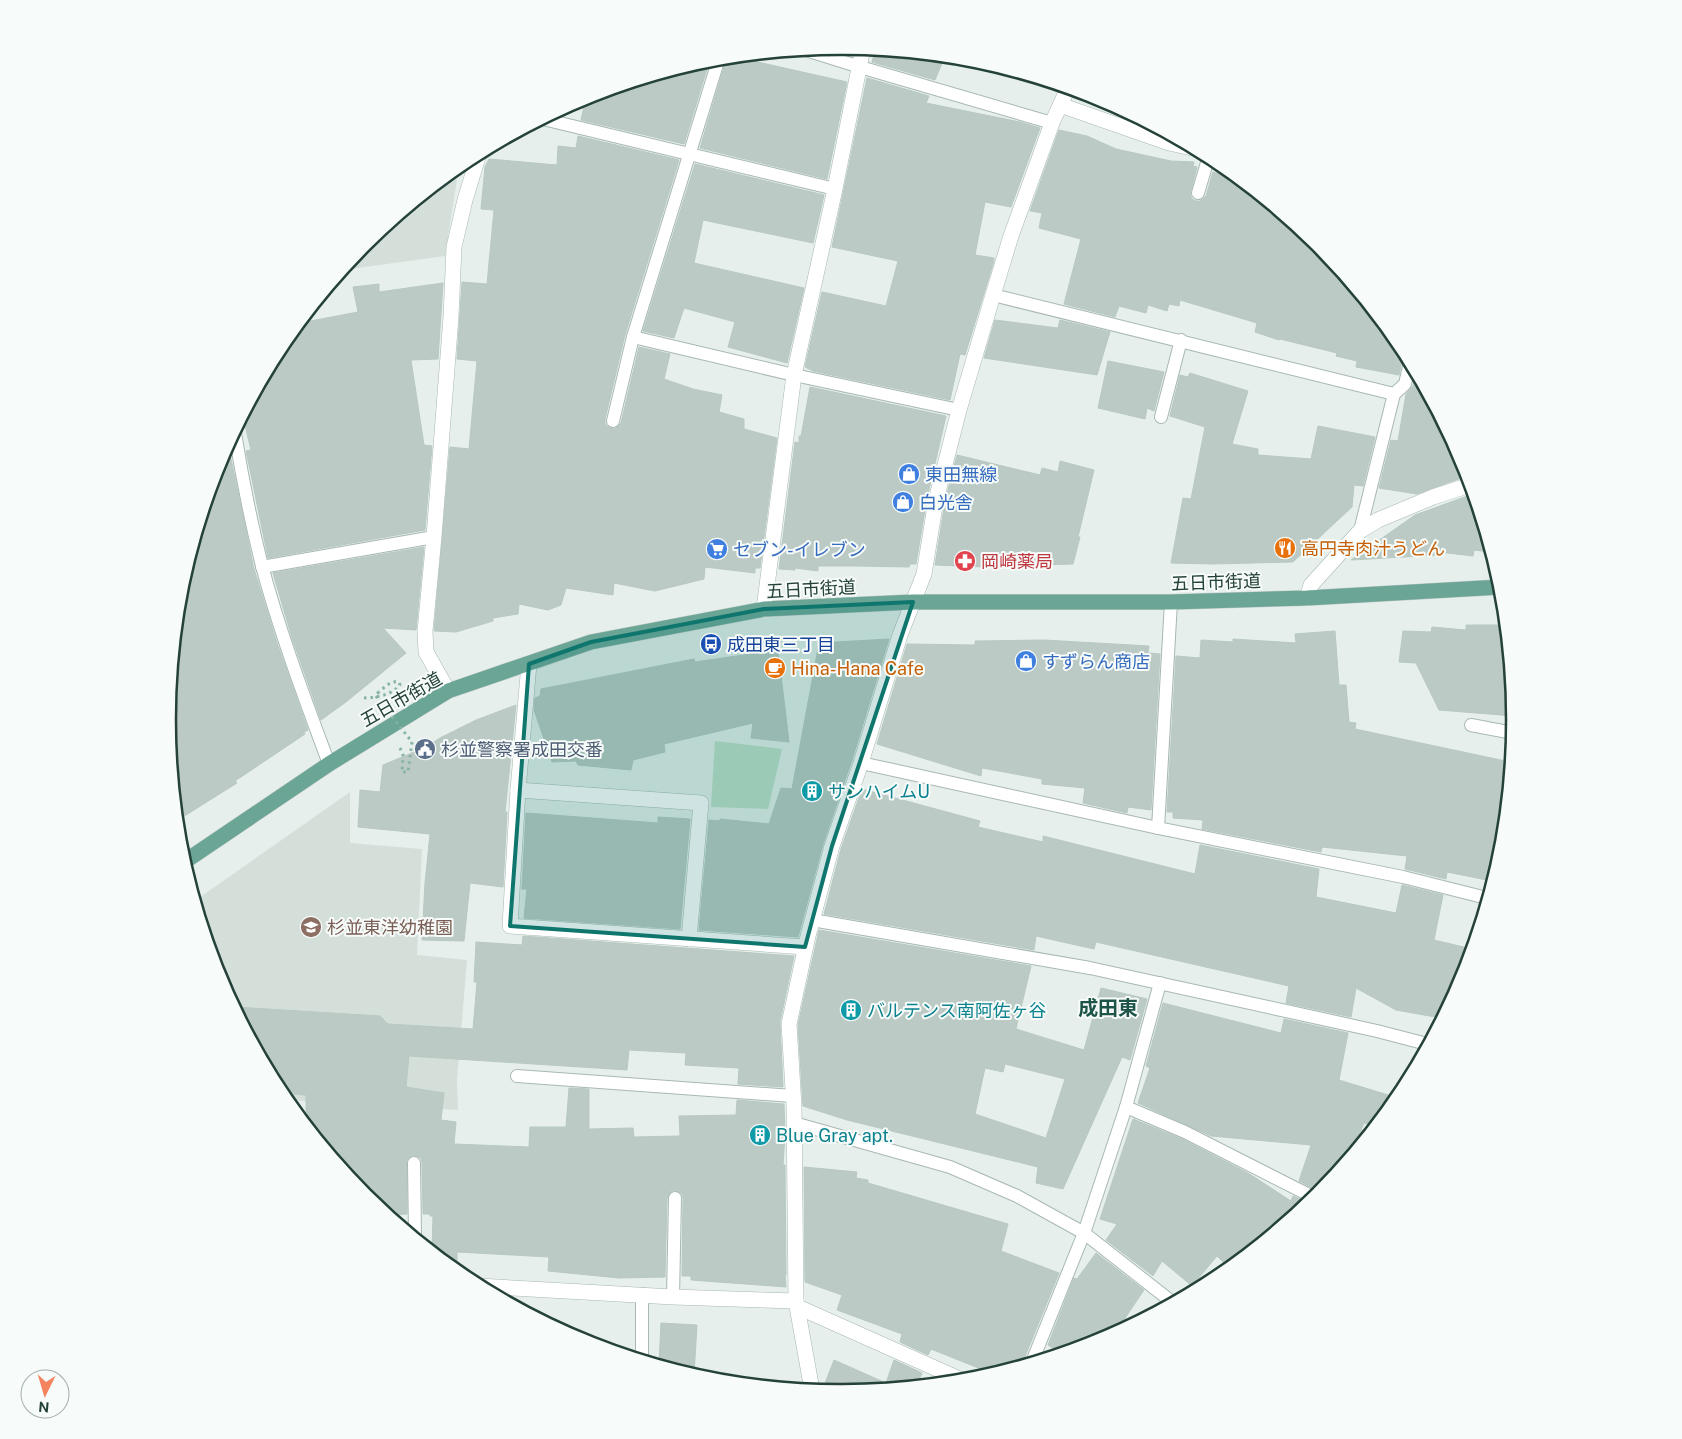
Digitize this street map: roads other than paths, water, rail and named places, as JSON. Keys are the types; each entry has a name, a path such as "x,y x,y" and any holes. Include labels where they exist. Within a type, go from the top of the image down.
{"main road":[{"name":"五日市街道","path":"191,857 329,764 448,691 591,642 764,610 913,602 1170,602 1307,598 1492,587"}],"street":[{"path":"764,610 794,375 862,55"},
{"path":"811,1383 797,1304 794,1123 789,1024 805,947 832,846 861,763 900,635 924,574 936,500 959,410 993,295 1011,236 1052,123 1065,94"},
{"path":"1060,105 1173,144"},
{"path":"448,691 426,652 425,631 451,317 454,247 475,165"},
{"path":"1307,598 1311,585 1360,531 1387,516 1433,497 1463,487"},
{"path":"529,664 518,790 510,926 805,947"},
{"path":"518,790 701,803 689,939"},
{"path":"496,1287 797,1304 950,1374"}],"lane":[{"path":"823,55 1052,123"},
{"path":"614,421 634,337 717,67"},
{"path":"553,121 835,189"},
{"path":"1198,193 1206,164"},
{"path":"993,295 1394,394"},
{"path":"634,337 794,375 959,410"},
{"path":"1161,417 1181,340"},
{"path":"1360,531 1394,394 1405,384 1408,373"},
{"path":"237,444 242,481 262,567 296,674 329,764"},
{"path":"262,567 434,537"},
{"path":"1158,828 1170,602"},
{"path":"1471,725 1505,732"},
{"path":"861,763 1158,828 1403,877 1481,897"},
{"path":"812,920 1090,968 1376,1030 1421,1042"},
{"path":"1035,1355 1084,1233 1126,1107 1160,983"},
{"path":"517,1076 793,1096"},
{"path":"1126,1107 1185,1132 1306,1194"},
{"path":"794,1123 950,1167 1017,1196 1084,1233 1167,1298"},
{"path":"414,1163 414,1228"},
{"path":"673,1296 675,1198"},
{"path":"642,1294 642,1353"}],"place":[{"name":"東田無線","path":"909,474"},
{"name":"白光舎","path":"903,502"},
{"name":"高円寺肉汁うどん","path":"1285,548"},
{"name":"セブン-イレブン","path":"717,549"},
{"name":"岡崎薬局","path":"965,561"},
{"name":"成田東三丁目","path":"711,644"},
{"name":"すずらん商店","path":"1026,661"},
{"name":"Hina-Hana Cafe","path":"775,668"},
{"name":"杉並警察署成田交番","path":"425,749"},
{"name":"サンハイムU","path":"812,791"},
{"name":"杉並東洋幼稚園","path":"311,927"},
{"name":"バルテンス南阿佐ヶ谷","path":"851,1010"},
{"name":"Blue Gray apt.","path":"760,1135"}],"district":[{"name":"成田東","path":"1108,1008"}]}
